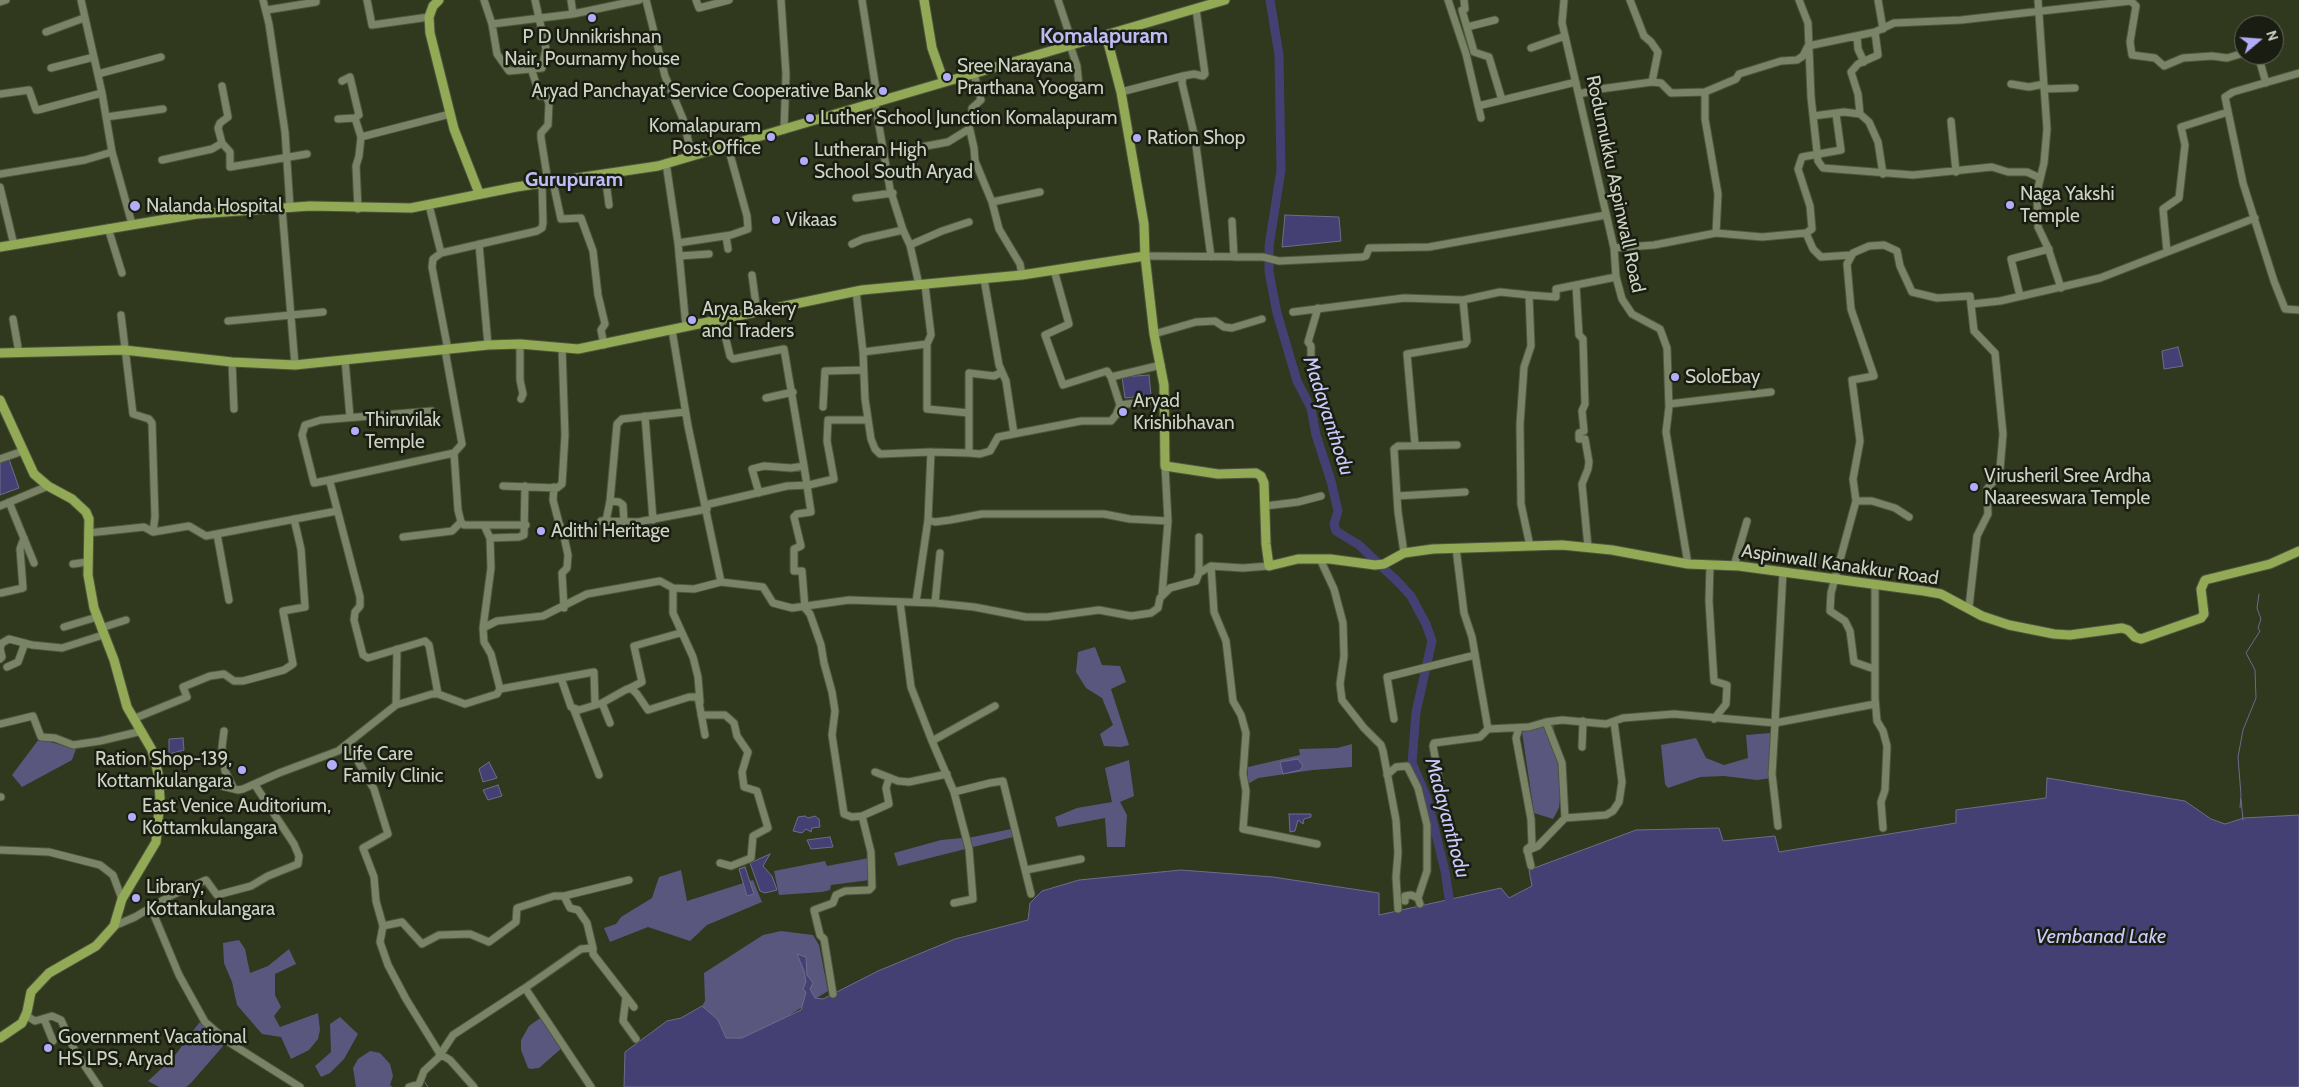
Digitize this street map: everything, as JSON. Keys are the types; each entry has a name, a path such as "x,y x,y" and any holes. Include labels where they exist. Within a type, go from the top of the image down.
{"main road":[{"path":"438,0 433,6 429,17 434,50 450,114 479,193"},
{"path":"924,0 932,48 944,82"},
{"path":"0,247 197,214 286,208 390,210 429,205 479,193 666,163 728,147 1225,0"},
{"path":"1106,35 1137,175 1144,224 1145,256 1154,334 1161,365 1165,399 1165,466 1218,474 1256,473 1261,476 1264,483 1266,544 1269,566 1298,559 1320,559"},
{"path":"0,353 124,350 232,362 295,365 488,345 520,344 578,349 856,291 1022,275 1145,256"},
{"path":"0,400 34,474 48,486 72,499 86,512 89,519 87,562 89,584 97,617 114,660 127,707 132,719 142,731 156,762 160,786 156,842 122,899 114,926 96,946 49,973 31,992 26,1015 22,1023 0,1038"},
{"name":"Aspinwall Kanakkur Road","path":"1320,559 1379,565 1404,553 1456,548 1588,547 1688,564 1783,571 1941,594 1982,616 2009,625 2054,634 2070,635 2122,628 2141,639 2201,618 2204,614 2200,589 2205,580 2270,564 2299,551"}],"street":[{"path":"0,2 6,0"},
{"path":"80,0 98,74 112,152 132,224"},
{"path":"263,0 267,10 285,132 290,315 295,365"},
{"path":"267,10 316,2 316,0"},
{"path":"366,0 372,25 429,17"},
{"path":"484,0 492,24 496,54 509,71 542,68 546,49 541,18 535,0"},
{"path":"572,0 573,14"},
{"path":"492,24 573,14 639,0"},
{"path":"646,0 665,76 683,119 692,156"},
{"path":"696,0 699,8 729,0"},
{"path":"781,0 786,74 784,130"},
{"path":"862,0 876,102 893,193 903,230 910,245 922,285 931,334 927,344 927,409 969,413"},
{"path":"1058,0 1077,66 1079,86"},
{"path":"1448,0 1466,54 1481,118"},
{"path":"1464,0 1465,8 1462,10 1474,52 1489,57 1502,100"},
{"name":"Rodumukku Aspinwall Road","path":"1564,0 1562,22 1614,248 1616,277 1625,306 1632,314 1655,324 1663,334 1667,348 1669,404 1666,432 1688,564"},
{"path":"1630,0 1644,36 1658,52 1652,82"},
{"path":"1799,0 1808,23 1813,116 1820,165 1823,168 1884,174 1956,172 1992,167 2008,172 2027,172 2040,178"},
{"path":"1878,0 1883,29"},
{"path":"2038,0 2047,129 2044,163 2037,192 2038,227 2061,288"},
{"path":"1808,46 1875,32 1894,23 1961,20 2131,1 2136,6 2130,42 2132,54 2155,58 2164,66 2182,58 2212,56 2227,58 2234,56"},
{"path":"1120,92 1183,76 1203,76 1205,74 1196,9"},
{"path":"46,32 84,18"},
{"path":"1467,27 1495,20"},
{"path":"1860,114 1858,94 1851,72 1858,64 1878,55 1875,32"},
{"path":"1531,48 1565,36"},
{"path":"1857,36 1858,49 1864,62"},
{"path":"1579,94 1600,89 1652,82 1661,83 1671,93 1705,92 1736,79 1739,74 1780,61 1797,60 1803,56 1808,46"},
{"path":"51,68 94,57"},
{"path":"98,74 161,57"},
{"path":"2261,65 2266,83"},
{"path":"531,68 540,96 546,96 549,103 548,125 541,133 548,182 561,219 581,218 593,251 598,295 605,324 601,330 604,345"},
{"path":"2299,73 2228,94 2225,97 2243,183 2284,306 2288,310 2299,310"},
{"path":"974,74 981,100 972,108 969,129 975,161 992,202 999,229 1020,264 1022,275"},
{"path":"1183,76 1182,83 1195,138 1211,257"},
{"path":"338,119 355,118 360,115 350,77 342,81"},
{"path":"1478,106 1576,82"},
{"path":"2011,84 2029,87 2075,88"},
{"path":"222,86 228,109 228,117 220,122 218,128 222,143 230,152 230,167 307,154"},
{"path":"0,94 29,90 36,110 38,110 102,93"},
{"path":"1705,92 1705,119 1718,194 1716,233"},
{"path":"106,117 163,109"},
{"path":"1813,116 1844,112 1860,114 1869,122 1878,142 1884,174"},
{"path":"2166,252 2163,210 2179,198 2185,145 2181,126 2228,112"},
{"path":"361,137 450,114"},
{"path":"1614,248 1654,245 1716,233 1762,237 1806,233 1812,229 1810,206 1798,169 1802,157 1841,150 1836,114"},
{"path":"355,118 361,137 360,156 356,166 358,209"},
{"path":"1952,121 1956,172"},
{"path":"915,174 910,149 948,142 969,129"},
{"path":"162,160 212,149 222,143"},
{"path":"678,243 726,236 748,229 747,216 728,147"},
{"path":"0,174 85,160 112,152"},
{"path":"666,163 678,243 686,327"},
{"path":"605,174 609,205"},
{"path":"432,410 321,420 305,425 302,435 314,483 454,453 462,444 432,259 441,253 537,231 542,228 548,182"},
{"path":"0,187 14,245"},
{"path":"992,202 1040,192"},
{"path":"856,198 893,193"},
{"path":"429,205 441,253"},
{"path":"1145,256 1263,258 1279,261 1362,257 1366,256 1370,248 1429,247 1606,216"},
{"path":"1972,304 2061,288 2100,278 2255,218"},
{"path":"1232,221 1234,257"},
{"path":"910,245 969,222"},
{"path":"108,228 122,274"},
{"path":"852,244 903,230"},
{"path":"1806,233 1813,249 1820,257 1851,255 1869,246 1884,245 1893,248 1896,251 1900,266 1912,292 1937,298 1968,296 1972,299 1974,331 1994,353 2003,434 1999,476 1987,489 1988,514 1977,536 1969,608"},
{"path":"726,236 728,249"},
{"path":"479,244 488,345"},
{"path":"2020,296 2011,259 2048,250"},
{"path":"679,256 709,254"},
{"path":"1851,255 1847,264 1851,309 1874,376 1852,380 1860,441 1853,480 1856,501 1835,578 1830,611 1845,620 1848,626 1854,662 1874,669"},
{"path":"856,291 863,352 867,420 875,449 880,454 930,452 980,454 990,451 998,437 1081,421 1111,421 1120,405 1111,377 1107,371 1063,385 1044,335 1069,324 1054,270"},
{"path":"752,275 757,312"},
{"path":"1293,312 1404,298 1463,300 1492,293 1556,297 1556,288 1616,277"},
{"path":"984,279 999,365 1006,382 1014,434"},
{"path":"1576,285 1579,335 1582,339 1584,404 1582,411 1584,431 1579,433 1579,438 1585,439 1589,462 1582,484 1588,547"},
{"path":"1529,295 1531,346 1524,367 1520,424 1522,504 1530,546"},
{"path":"1415,446 1407,354 1465,344 1467,341 1463,300"},
{"path":"1311,371 1311,346 1308,342 1318,308"},
{"path":"228,321 323,312"},
{"path":"121,316 133,414 152,423 155,517 153,532"},
{"path":"13,319 19,353"},
{"path":"721,319 730,356 733,359 784,349 793,392 811,512 797,514 794,517 801,546 794,549 794,571 802,571 805,608 810,614 822,644 824,664 832,692 835,711 832,735 844,814 852,817 862,816 889,804 886,788 889,778"},
{"path":"1154,334 1196,322 1214,321 1224,327 1232,328 1262,319"},
{"path":"672,330 685,412 721,582"},
{"path":"520,344 520,380 523,394 521,399"},
{"path":"863,352 927,344"},
{"path":"503,486 554,488 562,484 564,458 562,348"},
{"path":"346,360 350,417"},
{"path":"232,362 234,409"},
{"path":"1111,377 1161,365"},
{"path":"823,407 825,371 864,370"},
{"path":"969,453 969,373 994,376 1002,372"},
{"path":"766,398 793,392"},
{"path":"1669,404 1771,392"},
{"path":"1120,405 1165,399"},
{"path":"685,412 622,419 617,424 610,501 604,521 653,520 787,486 806,485 834,479 827,441 828,420 867,420"},
{"path":"645,416 653,520"},
{"path":"1404,553 1397,496 1394,449 1398,446 1457,445"},
{"path":"0,458 24,451"},
{"path":"916,602 928,520 930,452"},
{"path":"454,453 458,510 461,522 464,525 526,524"},
{"path":"759,493 752,469 764,466 791,468 804,466"},
{"path":"483,628 497,621 544,616 564,608 588,594 660,582 672,588 694,589 721,582 763,587 773,603 792,608 805,608 849,600 935,603 974,607 1026,617 1047,617 1099,610 1131,616 1151,614 1158,608 1162,595 1168,521 1165,466"},
{"path":"329,480 361,600 354,620 363,655 368,658 422,641 429,645 438,694"},
{"path":"0,506 48,486"},
{"path":"490,538 521,537 524,534 526,524 525,486"},
{"path":"554,488 553,500 568,555 567,568 562,573 564,608"},
{"path":"1397,496 1465,492"},
{"path":"1265,506 1298,502 1321,496"},
{"path":"610,501 619,502 624,506 624,522"},
{"path":"1856,501 1872,502 1895,508 1909,517"},
{"path":"9,502 34,563"},
{"path":"88,533 144,527 153,532 189,526 206,536 337,511"},
{"path":"928,520 943,521 982,514 1104,514 1130,519 1168,521"},
{"path":"132,719 187,697 183,687 210,676 224,674 234,681 243,681 284,670 293,664 283,611 305,607 301,549 294,519"},
{"path":"1734,566 1746,521"},
{"path":"402,537 452,531 461,522"},
{"path":"160,786 206,782 233,787 238,790 320,759 348,744 396,705 438,694 465,704 497,694 500,689 491,654 484,642 483,628 491,568 490,538 484,525"},
{"path":"217,534 229,600"},
{"path":"1199,537 1214,612 1226,641 1233,701 1241,715 1246,733 1244,774 1246,790 1243,829 1317,844"},
{"path":"1,593 23,588 20,549 24,538"},
{"path":"1456,548 1464,613 1475,655 1488,730"},
{"path":"935,603 940,553"},
{"path":"1320,559 1334,589 1343,623 1344,656 1340,684 1342,700 1364,728 1382,745 1396,820 1398,908"},
{"path":"72,564 87,562"},
{"path":"1710,565 1709,602 1714,681 1727,685 1726,704 1714,719"},
{"path":"1204,568 1269,566"},
{"path":"1162,595 1170,588 1196,581 1204,568"},
{"path":"1778,826 1772,774 1783,571"},
{"path":"1875,585 1875,704 1877,721 1883,731 1887,746 1885,790 1882,802 1884,828"},
{"path":"672,588 673,613 693,657 698,677 701,715 705,735"},
{"path":"900,602 911,688 954,792 969,849 973,898 954,904"},
{"path":"64,627 97,617"},
{"path":"0,659 2,656 0,646 4,640 11,639 25,643 62,648 126,620"},
{"path":"574,710 598,703 642,682 634,646 680,632"},
{"path":"7,667 18,662 25,643"},
{"path":"396,705 397,649"},
{"path":"1394,719 1387,677 1475,655"},
{"path":"500,689 594,672 598,703 610,723"},
{"path":"562,678 599,775"},
{"path":"627,689 632,689 648,710 688,697 698,697 700,702"},
{"path":"1441,789 1434,743 1480,737 1488,730 1538,726 1546,722 1583,721 1606,724 1623,718 1674,714 1775,723 1875,704"},
{"path":"932,742 995,706"},
{"path":"701,715 725,716 734,723 737,736 748,752 742,772 744,787 757,791 768,828 753,836 751,858 731,866 720,863"},
{"path":"0,724 33,716 40,737 55,738 73,745 142,731"},
{"path":"1582,747 1583,721"},
{"path":"1546,722 1562,763 1565,818"},
{"path":"1527,851 1538,846 1565,818 1606,815 1613,811 1619,802 1622,782 1614,722"},
{"path":"1519,728 1516,738 1532,827 1532,845 1527,851"},
{"path":"224,731 222,747 225,771 233,787"},
{"path":"348,744 374,789 388,834 362,848 374,877 376,900 383,926 380,942 388,965 406,999 440,1054 450,1060 474,1087"},
{"path":"1387,775 1396,768 1407,766 1418,788 1426,825 1427,871 1419,901 1411,895 1405,896 1405,901"},
{"path":"875,772 889,778 909,782 947,774"},
{"path":"954,792 990,782 1003,781 1031,894"},
{"path":"114,926 151,908 173,894 206,880 217,895 251,886 268,876 298,864 299,856 294,844 255,785"},
{"path":"833,994 824,939 820,935 814,910 833,903 836,895 845,891 861,892 872,887 871,852 862,816"},
{"path":"0,850 49,852 100,865 113,875 122,899"},
{"path":"1527,851 1532,866"},
{"path":"1026,870 1081,859"},
{"path":"383,926 402,922 422,944 439,935 470,934 489,942 516,922 517,908 554,896 564,896 630,880"},
{"path":"564,896 570,908 578,910 587,923 593,954 634,1007"},
{"path":"151,908 179,975 205,1022 228,1041 300,1087"},
{"path":"409,1087 419,1084 424,1071 454,1035 581,949 593,948"},
{"path":"525,988 591,1087"},
{"path":"626,997 623,1021 636,1039"},
{"path":"26,1015 35,1021 52,1016 61,1020 76,1053 99,1087"},
{"path":"44,1019 53,1041"}],"shaded area":[{"path":"1095,647 1102,665 1120,666 1126,682 1111,689 1129,745 1121,747 1104,746 1100,734 1113,725 1102,698 1086,688 1076,672 1078,652"},
{"path":"1553,724 1562,770 1559,808 1553,819 1534,813 1522,732"},
{"path":"1770,733 1772,778 1757,780 1724,776 1700,777 1668,788 1665,784 1661,745 1696,738 1706,758 1724,765 1748,758 1746,735"},
{"path":"39,739 76,749 72,760 22,787 12,775"},
{"path":"1352,744 1352,767 1313,770 1258,778 1248,784 1248,767 1300,755 1299,749 1337,748"},
{"path":"1129,760 1134,796 1120,802 1127,815 1125,847 1107,847 1105,818 1058,827 1055,817 1077,808 1112,802 1105,768"},
{"path":"1011,829 1013,837 898,866 894,853 941,840 973,837"},
{"path":"869,858 870,880 831,885 830,890 822,892 779,895 774,871 825,861 827,866"},
{"path":"681,870 687,901 753,880 762,902 707,925 690,941 648,927 610,942 604,928 616,924 621,917 652,898 659,877"},
{"path":"781,931 813,935 819,945 828,991 783,1019 742,1038 726,1038 718,1020 702,1006 705,1001 704,973 763,935"},
{"path":"239,940 245,949 250,973 268,966 289,949 296,964 275,974 275,995 281,1007 274,1016 280,1027 318,1013 320,1030 318,1039 309,1050 291,1059 281,1037 262,1034 237,1005 232,982 224,963 223,943"},
{"path":"543,1016 563,1047 539,1068 531,1069 528,1068 521,1050 521,1040 529,1026"},
{"path":"340,1017 358,1034 344,1059 330,1073 321,1077 315,1066 331,1052 330,1024"},
{"path":"203,1022 224,1045 191,1083 186,1087 159,1087 148,1081 173,1058 199,1023"},
{"path":"370,1051 380,1053 390,1064 393,1076 390,1085 393,1087 356,1087 353,1068 358,1059"}],"water":[{"path":"1285,215 1339,217 1341,241 1282,247"},
{"path":"2178,347 2183,366 2164,369 2162,351"},
{"path":"1149,375 1151,395 1125,398 1122,377"},
{"path":"9,459 19,488 0,495 0,463"},
{"path":"183,738 184,750 169,754 169,739"},
{"path":"1298,759 1303,766 1300,770 1283,774 1280,762"},
{"path":"489,762 497,778 483,782 479,769"},
{"name":"Vembanad Lake","path":"2047,778 2185,801 2211,819 2225,824 2244,818 2299,815 2299,1087 624,1087 625,1052 667,1021 681,1018 702,1006 718,1020 726,1038 742,1038 801,1010 806,992 803,989 806,982 797,954 806,957 807,975 813,983 810,989 815,998 823,999 878,971 955,939 1028,920 1030,903 1042,891 1079,880 1181,870 1273,877 1379,893 1379,915 1501,888 1509,898 1532,886 1529,870 1636,830 1719,828 1723,841 1775,836 1779,852 1956,823 1956,810 2046,798"},
{"path":"498,785 502,796 488,800 483,790"},
{"path":"1289,814 1311,814 1311,817 1304,819 1303,824 1298,820 1295,831 1290,832"},
{"path":"805,816 808,818 815,816 819,819 820,827 812,828 811,832 806,829 802,833 793,831 798,817"},
{"path":"830,837 833,847 811,849 807,840"},
{"path":"770,854 763,866 772,876 777,890 765,893 760,891 750,863"},
{"path":"745,867 754,894 747,896 739,869"}],"waterway":[{"name":"Madayanthodu","path":"1270,0 1279,55 1281,170 1269,246 1269,272 1277,313 1297,381 1311,408 1316,435 1331,481 1338,511 1334,524 1336,531 1359,545 1411,596 1426,624 1432,641 1416,712 1412,763 1427,798 1445,871 1451,911"},
{"path":"2240,808 2241,795 2238,757 2243,730 2256,698 2255,670 2246,653 2260,631 2258,628 2261,619 2257,608 2259,594"},
{"path":"2241,799 2243,820"},
{"path":"424,1081 428,1087"}],"place":[{"name":"P D Unnikrishnan Nair, Pournamy house","path":"592,18"},
{"name":"Sree Narayana Prarthana Yoogam","path":"947,77"},
{"name":"Aryad Panchayat Service Cooperative Bank","path":"883,91"},
{"name":"Luther School Junction Komalapuram","path":"810,118"},
{"name":"Komalapuram Post Office","path":"771,137"},
{"name":"Ration Shop","path":"1137,138"},
{"name":"Lutheran High School South Aryad","path":"804,161"},
{"name":"Naga Yakshi Temple","path":"2010,205"},
{"name":"Nalanda Hospital","path":"135,206"},
{"name":"Vikaas","path":"776,220"},
{"name":"Arya Bakery and Traders","path":"692,320"},
{"name":"SoloEbay","path":"1675,377"},
{"name":"Aryad Krishibhavan","path":"1123,412"},
{"name":"Thiruvilak Temple","path":"355,431"},
{"name":"Virusheril Sree Ardha Naareeswara Temple","path":"1974,487"},
{"name":"Adithi Heritage","path":"541,531"},
{"name":"Life Care Family Clinic","path":"332,765"},
{"name":"Ration Shop-139, Kottamkulangara","path":"242,770"},
{"name":"East Venice Auditorium, Kottamkulangara","path":"132,817"},
{"name":"Library, Kottankulangara","path":"136,898"},
{"name":"Government Vacational HS LPS, Aryad","path":"48,1048"}],"district":[{"name":"Komalapuram","path":"1104,37"},
{"name":"Gurupuram","path":"574,180"}]}
